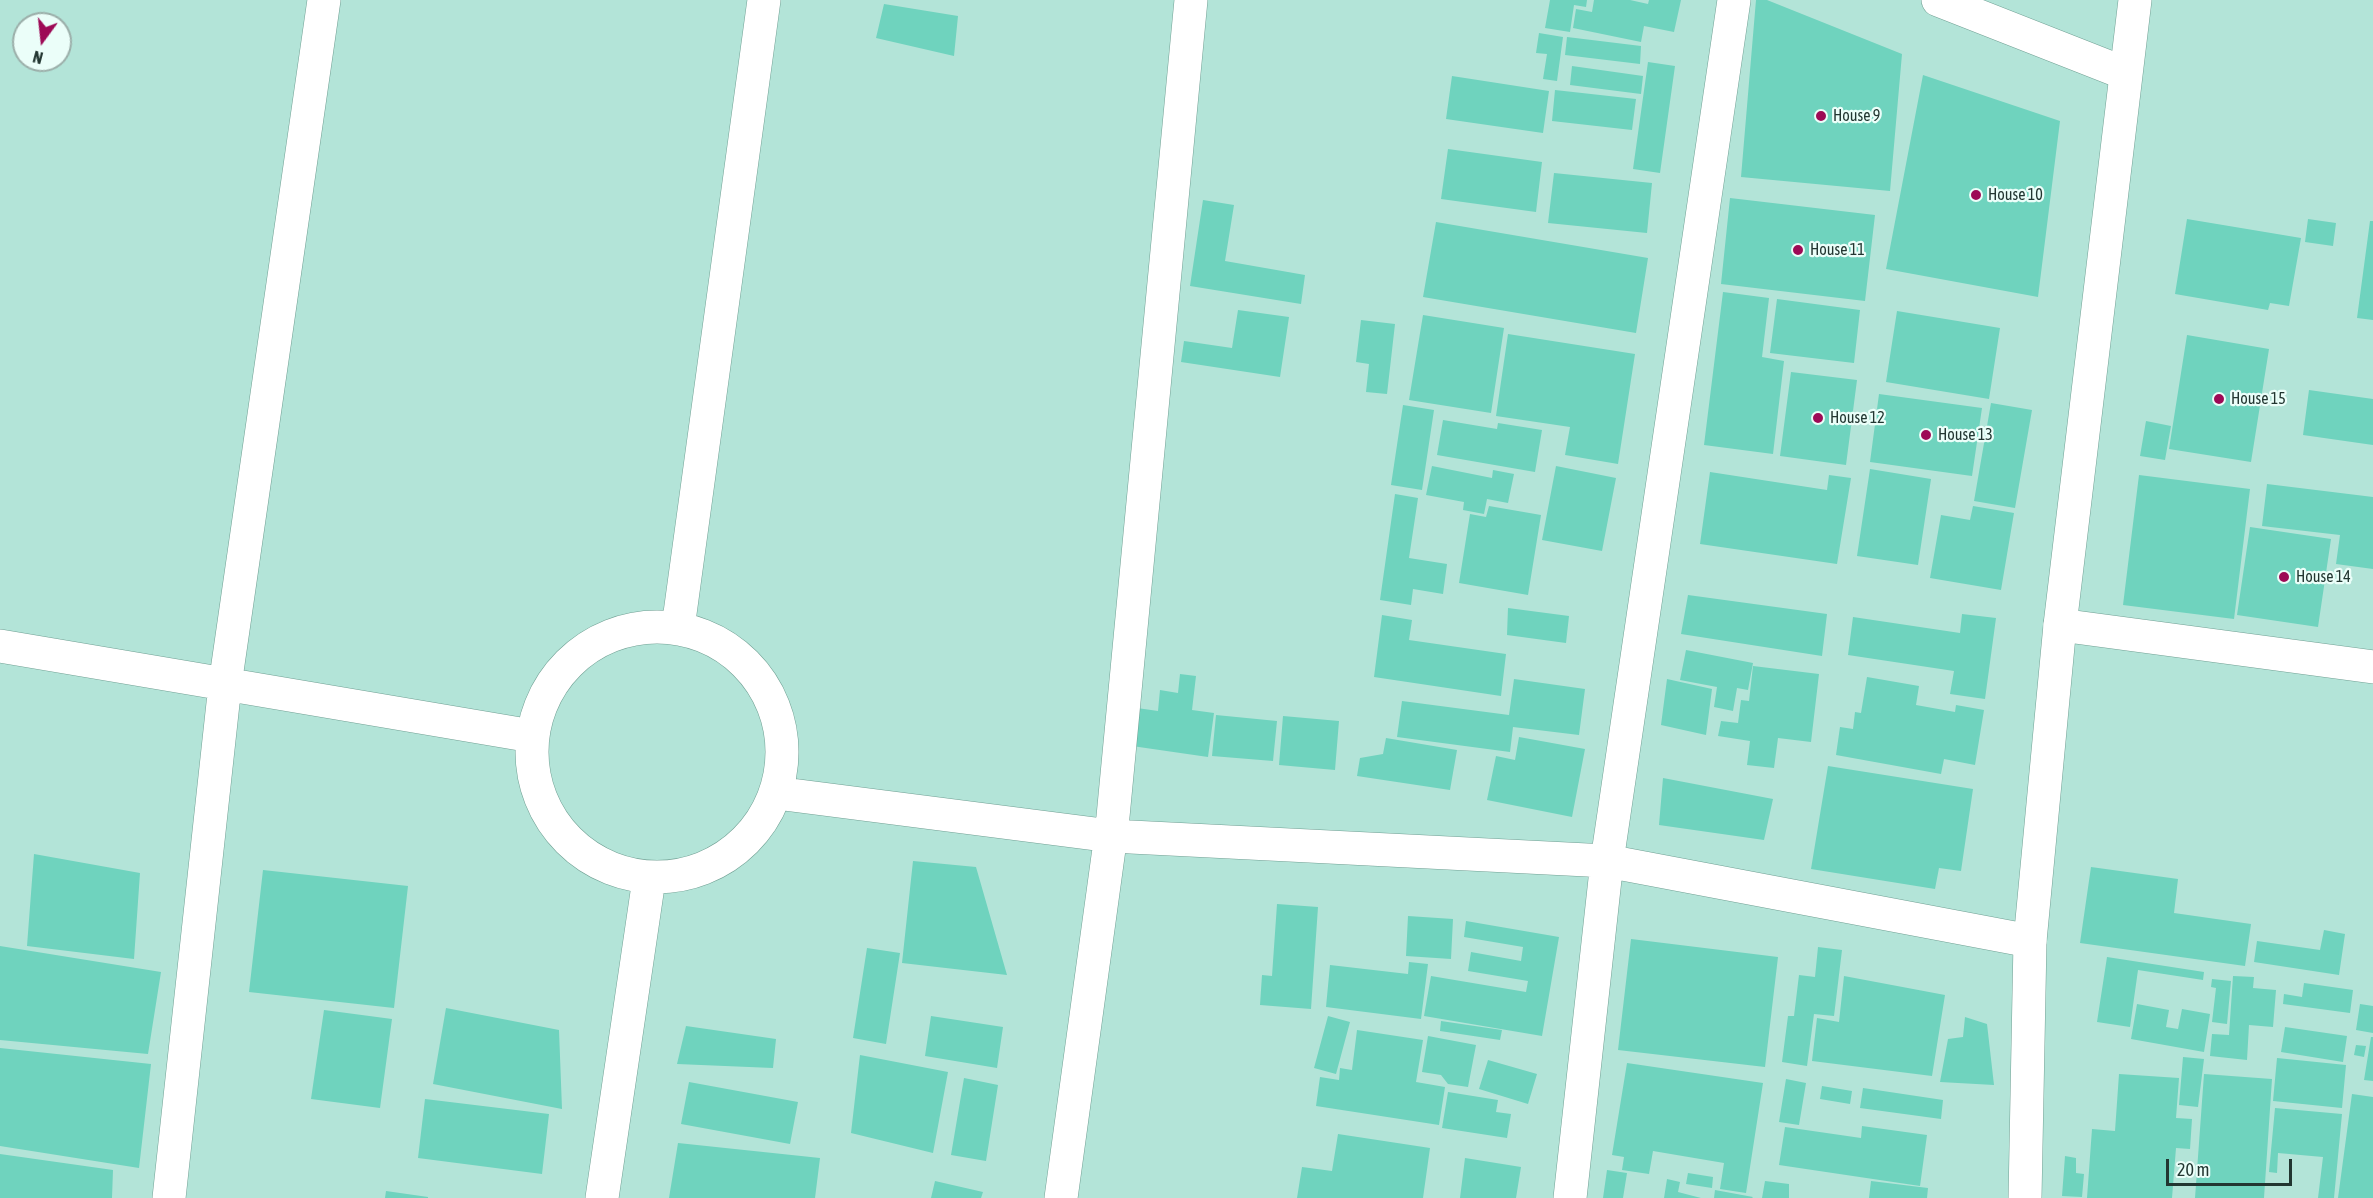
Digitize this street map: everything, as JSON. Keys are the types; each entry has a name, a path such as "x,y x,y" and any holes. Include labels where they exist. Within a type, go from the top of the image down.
{"street":[{"path":"169,1198 225,685 324,0"},
{"path":"678,628 764,0"},
{"path":"1061,1198 1111,836 1191,0"},
{"path":"1569,1198 1607,861 1734,0"},
{"path":"1938,0 2124,73"},
{"path":"2025,1198 2030,941 2060,626 2124,73 2135,0"},
{"path":"2060,626 2373,667"},
{"path":"638,628 678,628 712,639 741,658 764,685 778,717 783,752 776,793 756,829 726,857 688,873 649,879 608,866 574,845 567,837 548,813 534,776 532,736 544,697 567,664 583,652 599,641 638,628"},
{"path":"0,646 532,736"},
{"path":"776,793 1111,836 1607,861 2030,941"},
{"path":"602,1198 649,879"}],"building":[{"path":"1550,0 1587,0 1586,7 1574,5 1570,32 1545,28"},
{"path":"1594,0 1630,0 1648,4 1649,0 1681,0 1674,32 1644,26 1641,42 1573,28 1576,9 1592,12"},
{"name":"House 9","path":"1756,0 1767,0 1902,54 1890,191 1741,177"},
{"path":"884,4 958,16 954,56 876,38"},
{"path":"1539,33 1563,37 1557,81 1543,79 1547,54 1536,53"},
{"path":"1567,37 1641,46 1640,64 1565,55"},
{"path":"1648,62 1675,66 1660,173 1633,169"},
{"path":"1572,66 1643,76 1641,94 1570,85"},
{"name":"House 10","path":"1923,75 2060,121 2038,297 1886,269"},
{"path":"1452,76 1549,91 1543,133 1446,119"},
{"path":"1555,90 1636,99 1632,130 1552,121"},
{"path":"1448,149 1542,162 1536,212 1441,199"},
{"path":"1554,173 1652,183 1647,233 1548,223"},
{"name":"House 11","path":"1730,198 1875,215 1865,301 1721,284"},
{"path":"1203,200 1234,205 1225,261 1305,275 1301,304 1190,286"},
{"path":"2187,219 2301,238 2289,306 2270,303 2268,310 2175,294"},
{"path":"2308,219 2336,223 2333,246 2305,242"},
{"path":"2370,221 2373,221 2373,320 2357,318"},
{"path":"1436,222 1648,258 1636,333 1423,297"},
{"path":"1723,292 1769,298 1762,357 1784,361 1773,454 1704,445"},
{"path":"1777,299 1860,310 1854,363 1770,353"},
{"path":"1238,310 1289,317 1280,377 1181,362 1184,341 1232,348"},
{"path":"1897,311 2000,328 1989,399 1886,382"},
{"path":"1423,315 1504,328 1491,413 1409,400"},
{"path":"1361,320 1395,324 1387,394 1366,392 1369,364 1356,362"},
{"path":"1508,334 1635,354 1618,464 1565,455 1570,427 1496,416"},
{"name":"House 15","path":"2187,335 2269,349 2251,462 2169,449"},
{"name":"House 12","path":"1791,372 1857,380 1846,465 1780,456"},
{"path":"2309,390 2373,399 2373,445 2303,435"},
{"name":"House 13","path":"1879,394 1982,408 1972,476 1870,462"},
{"path":"1991,403 2032,410 2015,508 1974,501"},
{"path":"1403,405 1434,410 1422,490 1391,485"},
{"path":"1443,420 1497,429 1498,423 1542,430 1535,472 1437,455"},
{"path":"2146,421 2171,426 2165,460 2140,456"},
{"path":"1432,466 1492,478 1493,470 1514,474 1508,503 1487,499 1484,514 1463,510 1464,502 1426,495"},
{"path":"1556,466 1616,478 1602,551 1542,540"},
{"path":"1870,469 1931,479 1918,565 1857,556"},
{"path":"1710,472 1827,490 1829,475 1851,478 1837,564 1700,544"},
{"path":"2139,475 2250,489 2234,619 2123,605"},
{"path":"2267,484 2373,497 2373,569 2336,564 2340,535 2262,526"},
{"path":"1395,494 1418,498 1409,558 1447,564 1443,594 1413,589 1411,605 1380,600"},
{"path":"1489,506 1541,515 1528,595 1459,583 1470,514 1486,517"},
{"path":"1973,506 2014,513 2001,590 1930,578 1941,515 1970,520"},
{"name":"House 14","path":"2250,527 2331,539 2318,627 2237,615"},
{"path":"1688,595 1827,614 1822,656 1681,634"},
{"path":"1508,608 1569,616 1566,643 1507,635"},
{"path":"1962,614 1996,618 1985,699 1950,694 1954,671 1848,655 1853,617 1960,633"},
{"path":"1382,615 1412,620 1409,640 1506,654 1501,696 1374,677"},
{"path":"1686,650 1753,663 1748,690 1737,688 1733,711 1714,707 1717,687 1680,680"},
{"path":"1753,666 1819,674 1811,742 1778,738 1774,768 1747,765 1750,741 1718,736 1721,721 1738,723 1741,700 1749,701"},
{"path":"1180,674 1196,676 1192,710 1214,713 1208,757 1132,746 1137,708 1158,711 1160,690 1178,693"},
{"path":"1867,677 1919,686 1916,705 1955,712 1956,705 1984,710 1975,765 1944,759 1941,774 1836,755 1840,727 1853,729 1855,712 1861,713"},
{"path":"1514,679 1585,689 1579,735 1513,727 1510,752 1397,737 1402,701 1509,715"},
{"path":"1667,679 1712,689 1706,735 1661,725"},
{"path":"1216,715 1277,721 1273,761 1212,756"},
{"path":"1283,716 1339,721 1335,770 1279,765"},
{"path":"1519,737 1585,749 1572,817 1487,800 1496,756 1515,760"},
{"path":"1386,738 1457,750 1450,790 1357,776 1360,758 1383,754"},
{"path":"1828,766 1973,789 1961,871 1939,868 1935,889 1811,869"},
{"path":"1663,778 1773,799 1764,840 1659,825"},
{"path":"34,854 140,873 134,959 27,946"},
{"path":"913,861 976,867 1007,975 902,963"},
{"path":"2091,867 2178,879 2174,913 2251,924 2245,966 2080,943"},
{"path":"263,870 408,886 394,1008 249,992"},
{"path":"1277,904 1318,907 1311,1009 1260,1005 1262,975 1272,976"},
{"path":"1408,916 1453,919 1451,959 1406,956"},
{"path":"1466,921 1559,937 1542,1036 1424,1016 1431,976 1526,992 1528,981 1468,971 1471,952 1521,961 1523,947 1464,937"},
{"path":"2324,930 2345,934 2339,975 2254,962 2257,941 2320,950"},
{"path":"1631,939 1778,957 1765,1067 1618,1050"},
{"path":"0,946 161,972 148,1054 0,1040"},
{"path":"1818,947 1842,950 1834,1016 1814,1014 1807,1066 1782,1062 1788,1016 1794,1016 1799,975 1815,977"},
{"path":"867,948 900,953 886,1044 853,1038"},
{"path":"2107,957 2204,972 2203,980 2138,970 2130,1027 2097,1022"},
{"path":"1409,962 1428,964 1421,1019 1326,1007 1330,965 1408,974"},
{"path":"1844,976 1945,995 1932,1076 1812,1061 1817,1018 1839,1022"},
{"path":"2233,976 2254,977 2253,988 2276,990 2273,1027 2249,1025 2247,1060 2210,1056 2212,1034 2229,1035"},
{"path":"2212,979 2231,981 2227,1024 2212,1022 2216,988 2211,987"},
{"path":"2304,983 2353,990 2350,1013 2283,1004 2284,994 2302,997"},
{"path":"2137,1004 2169,1010 2166,1027 2178,1029 2182,1009 2210,1014 2204,1052 2131,1039"},
{"path":"2360,1004 2373,1006 2373,1033 2356,1030"},
{"path":"446,1008 559,1030 562,1109 433,1084"},
{"path":"324,1010 392,1019 380,1108 311,1099"},
{"path":"931,1016 1003,1027 997,1068 925,1056"},
{"path":"1328,1016 1350,1022 1336,1074 1314,1068"},
{"path":"1965,1017 1987,1024 1994,1085 1940,1082 1948,1039 1963,1037"},
{"path":"1441,1021 1502,1030 1500,1040 1440,1031"},
{"path":"686,1026 776,1039 773,1068 677,1064"},
{"path":"2285,1027 2347,1036 2343,1062 2281,1052"},
{"path":"1357,1030 1423,1040 1416,1082 1445,1087 1439,1125 1316,1106 1320,1077 1339,1080 1340,1068 1352,1070"},
{"path":"1428,1036 1476,1045 1468,1087 1448,1084 1441,1075 1422,1072"},
{"path":"2371,1037 2373,1037 2373,1081 2364,1080"},
{"path":"2356,1045 2366,1046 2364,1057 2354,1055"},
{"path":"0,1048 151,1064 139,1168 0,1146"},
{"path":"860,1055 948,1072 933,1153 851,1133"},
{"path":"2183,1057 2204,1059 2198,1107 2179,1105"},
{"path":"2277,1058 2346,1065 2342,1108 2273,1101"},
{"path":"1488,1060 1537,1074 1528,1104 1479,1089"},
{"path":"1627,1063 1763,1083 1746,1193 1720,1189 1724,1163 1653,1151 1649,1174 1622,1170 1624,1157 1612,1155"},
{"path":"2119,1074 2179,1078 2176,1118 2192,1119 2190,1149 2176,1148 2172,1198 2087,1198 2092,1129 2115,1131"},
{"path":"2204,1074 2272,1079 2264,1198 2195,1198"},
{"path":"964,1078 998,1085 986,1161 951,1155"},
{"path":"1786,1079 1806,1083 1799,1125 1779,1122"},
{"path":"689,1082 798,1102 790,1144 681,1124"},
{"path":"1822,1086 1852,1091 1850,1104 1820,1099"},
{"path":"1863,1088 1943,1100 1941,1119 1860,1108"},
{"path":"1448,1092 1498,1100 1496,1112 1511,1114 1507,1138 1442,1128"},
{"path":"2352,1094 2373,1097 2373,1198 2338,1198"},
{"path":"425,1099 549,1114 542,1174 418,1158"},
{"path":"2275,1108 2342,1114 2334,1198 2318,1198 2323,1157 2278,1153 2277,1173 2269,1172"},
{"path":"1862,1126 1927,1135 1920,1186 1779,1165 1785,1127 1861,1138"},
{"path":"1338,1134 1430,1148 1423,1198 1297,1198 1302,1167 1332,1171"},
{"path":"678,1143 820,1158 815,1198 669,1198"},
{"path":"0,1154 113,1170 112,1198 0,1198"},
{"path":"2065,1156 2076,1158 2076,1173 2084,1174 2082,1197 2062,1196"},
{"path":"1465,1158 1521,1167 1516,1198 1460,1198"},
{"path":"1607,1170 1627,1173 1623,1198 1603,1198"},
{"path":"1688,1173 1713,1177 1712,1188 1686,1184"},
{"path":"1667,1179 1680,1182 1678,1192 1701,1198 1664,1198"},
{"path":"935,1181 983,1192 981,1198 931,1198"},
{"path":"1765,1181 1789,1184 1789,1198 1762,1198"},
{"path":"1871,1181 1928,1188 1927,1198 1869,1198"},
{"path":"1715,1190 1753,1197 1714,1198"},
{"path":"386,1191 428,1197 428,1198 385,1198"}],"place":[{"name":"House 9","path":"1821,116"},
{"name":"House 10","path":"1976,195"},
{"name":"House 11","path":"1798,250"},
{"name":"House 15","path":"2219,399"},
{"name":"House 12","path":"1818,418"},
{"name":"House 13","path":"1926,435"},
{"name":"House 14","path":"2284,577"}]}
